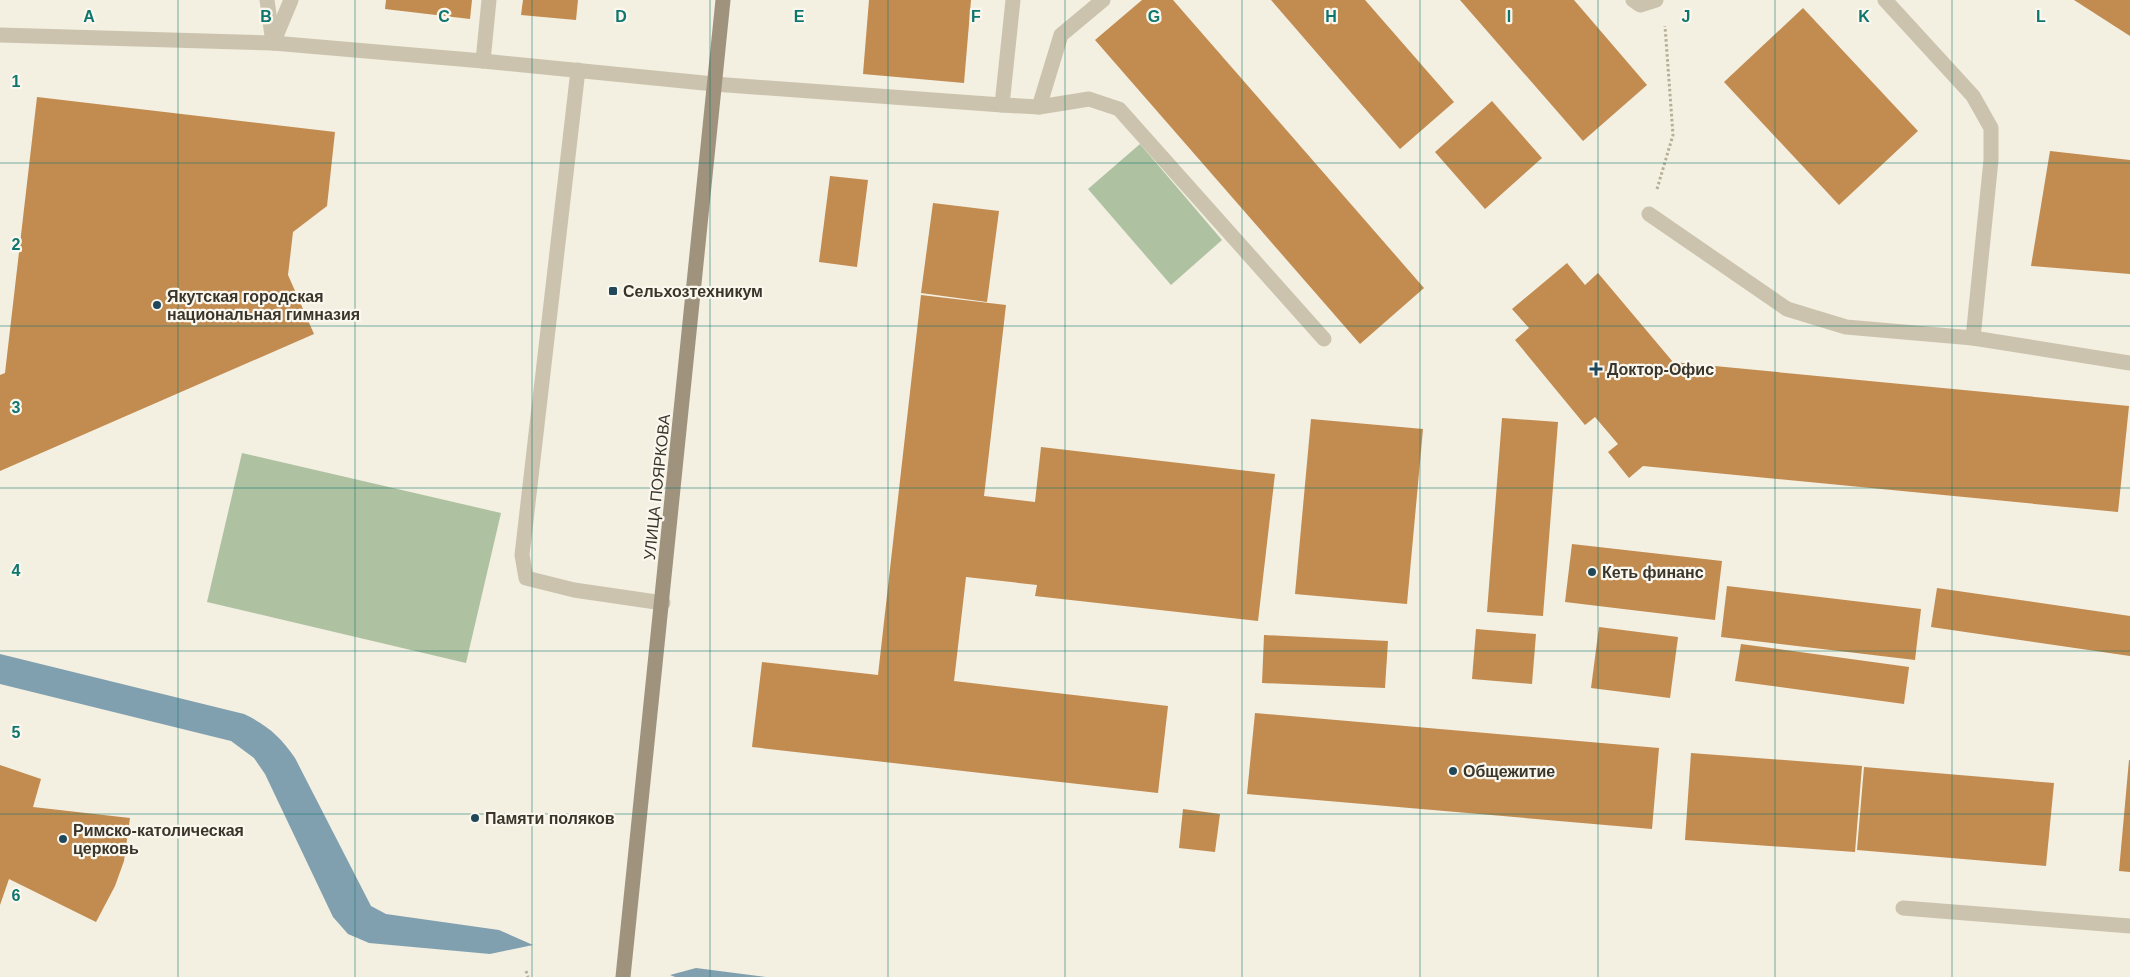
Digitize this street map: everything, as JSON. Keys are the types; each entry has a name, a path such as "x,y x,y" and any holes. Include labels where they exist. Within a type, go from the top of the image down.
{"main road":[{"name":"УЛИЦА ПОЯРКОВА","path":"623,977 663,603 723,0"}],"lane":[{"path":"267,0 273,43"},
{"path":"273,43 291,0"},
{"path":"483,61 489,0"},
{"path":"1002,104 1013,0"},
{"path":"1039,107 1061,35 1103,0"},
{"path":"1633,0 1640,5 1656,0"},
{"path":"1885,0 1973,96 1991,128 1991,160 1973,338"},
{"path":"0,35 273,43 483,61 714,84 1039,107 1089,99 1119,109 1324,339"},
{"path":"578,70 522,555 526,578 574,590 663,603"},
{"path":"1650,214 1787,310 1846,327 1973,338 2130,363"},
{"path":"1903,908 2130,926"}],"path":[{"path":"1650,214 1672,135 1664,19"},
{"path":"526,971 528,977"}],"green space":[{"path":"1140,144 1222,240 1171,285 1088,189"},
{"path":"242,453 501,513 466,663 207,602"}],"water":[{"path":"0,654 244,714 252,718 273,732 295,758 371,906 386,914 499,930 533,945 490,954 369,943 348,934 333,917 265,774 254,758 231,741 0,684"},
{"path":"696,968 766,977 675,977 670,975"}],"building":[{"path":"386,0 472,0 470,19 385,9"},
{"path":"523,0 578,0 576,20 521,15"},
{"path":"869,0 971,0 964,83 863,74"},
{"path":"1142,0 1173,0 1424,288 1360,344 1095,40"},
{"path":"1271,0 1365,0 1454,102 1400,149"},
{"path":"1460,0 1574,0 1647,85 1583,141"},
{"path":"2074,0 2130,0 2130,36"},
{"path":"1803,8 1918,131 1839,205 1724,82"},
{"name":"Якутская городская национальная гимназия","path":"37,97 335,132 327,206 293,232 288,275 314,334 0,471 0,375 5,373"},
{"path":"1492,101 1542,158 1485,209 1435,152"},
{"path":"2050,151 2130,160 2130,274 2031,266"},
{"path":"830,176 868,180 857,267 819,262"},
{"path":"933,203 999,211 987,302 921,293"},
{"path":"1567,263 1585,285 1598,273 1673,362 2129,406 2118,512 1643,466 1629,478 1608,452 1618,444 1595,417 1585,425 1515,340 1529,328 1512,309"},
{"path":"921,295 1006,305 984,496 1035,502 1041,447 1275,474 1258,621 1035,596 1037,585 966,577 954,681 1168,706 1158,793 752,747 762,662 878,675"},
{"path":"1502,418 1558,422 1543,616 1487,612"},
{"path":"1311,419 1423,429 1407,604 1295,594"},
{"path":"1572,544 1722,561 1715,620 1565,602"},
{"path":"1727,586 1921,609 1915,660 1721,637"},
{"path":"1937,588 2130,616 2130,656 1931,627"},
{"path":"1599,627 1678,637 1670,698 1591,688"},
{"path":"1476,629 1536,634 1532,684 1472,679"},
{"path":"1264,635 1388,641 1385,688 1262,683"},
{"path":"1741,644 1909,667 1904,704 1735,681"},
{"name":"Общежитие","path":"1255,713 1659,748 1652,829 1247,794"},
{"path":"1691,753 1862,766 1855,852 1685,840"},
{"path":"2130,760 2130,872 2119,871"},
{"name":"Римско-католическая церковь","path":"0,765 41,779 33,807 130,818 124,861 115,886 96,922 9,879 0,905"},
{"path":"1864,767 2054,783 2046,866 1857,850"},
{"path":"1183,809 1220,814 1215,852 1179,848"}],"place":[{"name":"Сельхозтехникум","path":"613,291"},
{"name":"Якутская городская национальная гимназия","path":"157,305"},
{"name":"Доктор-Офис","path":"1596,369"},
{"name":"Кеть финанс","path":"1592,572"},
{"name":"Общежитие","path":"1453,771"},
{"name":"Памяти поляков","path":"475,818"},
{"name":"Римско-католическая церковь","path":"63,839"}]}
